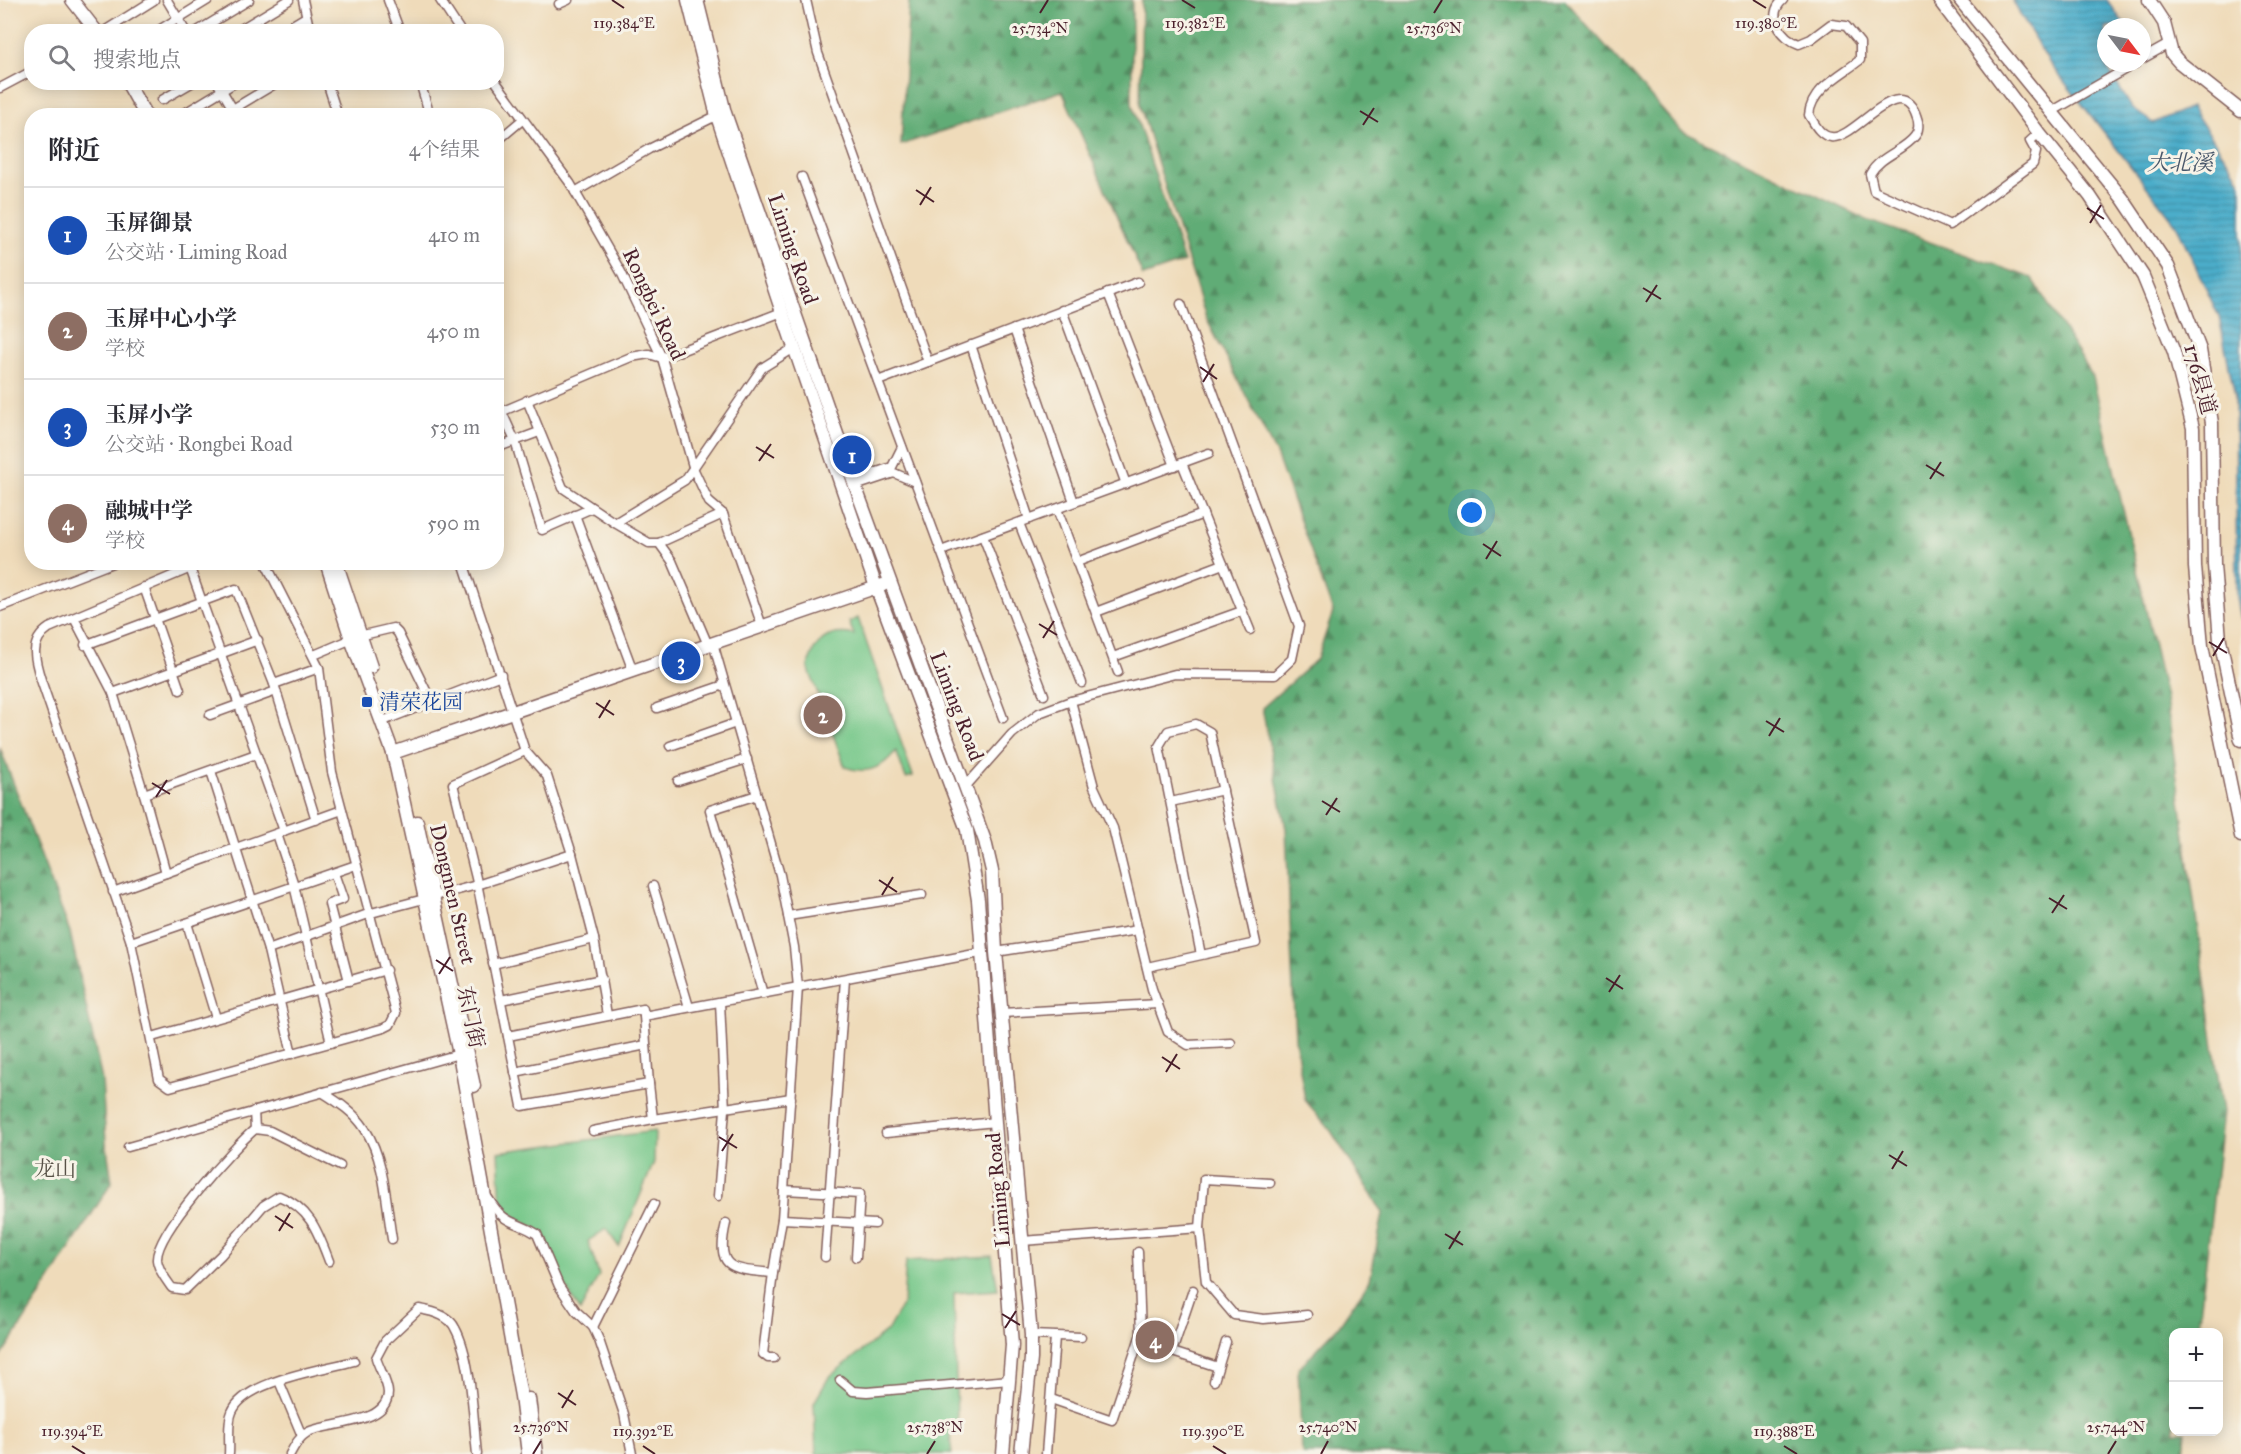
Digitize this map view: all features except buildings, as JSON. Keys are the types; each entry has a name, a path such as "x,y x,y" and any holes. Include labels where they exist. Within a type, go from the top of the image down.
{"street":[{"path":"72,0 97,24"},
{"path":"82,0 99,24"},
{"path":"115,24 154,0"},
{"path":"167,0 181,24"},
{"path":"169,24 208,0"},
{"path":"209,24 249,0"},
{"path":"249,24 289,0"},
{"path":"303,0 308,24"},
{"path":"388,0 397,24"},
{"path":"440,0 456,24"},
{"path":"559,4 568,0"},
{"name":"Liming Road","path":"688,0 794,348 876,587 967,830 978,900 980,953 1012,1345 1003,1454"},
{"name":"Liming Road","path":"697,0 721,114 890,583 966,786 985,840 992,871 996,952 1031,1335 1031,1359 1021,1454"},
{"path":"806,0 818,53 928,362"},
{"path":"1783,0 1776,11 1777,23 1788,40 1799,44 1811,39 1831,24 1846,26 1860,43 1860,60 1816,94 1810,104 1809,115 1822,134 1832,138 1845,134 1888,101 1898,100 1907,104 1916,116 1918,126 1916,136 1876,164 1870,174 1874,191 1950,225 2033,164 2036,152 2030,141 2039,133"},
{"name":"176县道","path":"1939,0 2039,133 2090,196 2143,276 2174,352 2193,428 2195,567 2202,646 2241,836"},
{"name":"176县道","path":"1960,0 2124,199 2168,266 2200,350 2212,423 2214,565 2220,640 2241,740"},
{"path":"2149,0 2164,23 2172,54 2187,70 2241,111"},
{"path":"294,24 306,17"},
{"path":"2151,54 2169,44"},
{"path":"2051,112 2120,72"},
{"path":"0,88 24,75"},
{"path":"131,90 142,108"},
{"path":"140,90 150,108"},
{"path":"162,100 179,90"},
{"path":"191,108 216,90"},
{"path":"222,90 232,108"},
{"path":"242,108 267,90"},
{"path":"330,90 335,108"},
{"path":"422,90 428,108"},
{"name":"Rongbei Road","path":"501,90 575,192 621,272 662,358 693,470 709,502 723,514 762,626"},
{"path":"575,192 649,149 721,114"},
{"path":"504,135 522,120"},
{"path":"802,177 1002,718"},
{"path":"878,381 1138,282"},
{"path":"1108,293 1250,630"},
{"path":"966,786 1012,734 1039,712 1071,701 1175,674 1275,675 1292,659 1299,626 1181,304"},
{"path":"1062,310 1126,484"},
{"path":"504,411 631,357 649,354 662,358 782,312"},
{"path":"1014,329 1074,502"},
{"path":"971,345 1029,519"},
{"path":"615,523 686,480 762,368 794,348"},
{"path":"528,400 563,488 649,543 659,543 723,514"},
{"path":"504,422 515,441 542,530 592,508"},
{"path":"504,445 539,432"},
{"path":"854,483 892,467 902,447"},
{"path":"941,551 1209,453"},
{"path":"854,483 894,473 915,482"},
{"path":"1057,509 1118,672"},
{"path":"1077,562 1203,514"},
{"path":"575,516 633,671"},
{"path":"1019,523 1082,683"},
{"path":"983,536 1044,694"},
{"path":"659,543 672,561 710,644 747,759 780,875 788,916 798,987 782,1219 763,1354 768,1358 774,1358"},
{"path":"1096,612 1223,564"},
{"path":"0,607 95,570"},
{"path":"185,570 39,635 34,645 35,662 131,942 159,1078 170,1087 384,1028 394,1019 395,1007 386,970 332,772 319,668 270,570"},
{"path":"191,570 256,754 280,833 317,990 332,1043"},
{"name":"东门街","path":"329,570 397,752 430,896 486,1195 521,1395 528,1454"},
{"path":"338,570 355,637"},
{"path":"466,570 525,751 547,776 572,854 594,939 607,1015"},
{"path":"397,752 890,583"},
{"path":"144,587 157,618 180,690"},
{"path":"85,645 236,589 275,688 316,820"},
{"path":"1113,657 1242,611"},
{"path":"74,618 85,645 112,693 166,873"},
{"path":"314,655 355,637 384,628 393,628 398,633 431,702"},
{"path":"112,693 258,640"},
{"path":"210,715 319,668"},
{"path":"386,719 501,675"},
{"path":"657,708 724,685"},
{"path":"1071,701 1094,787 1113,828 1147,967 1168,1032 1188,1045 1231,1043"},
{"path":"670,746 736,723"},
{"path":"1147,967 1256,944 1210,732 1196,724 1168,731 1160,746 1201,955"},
{"path":"525,751 453,784 477,885 522,1106 649,1084"},
{"path":"144,794 256,754"},
{"path":"678,781 747,759"},
{"path":"211,771 254,900 292,1054"},
{"path":"1171,802 1223,790"},
{"path":"757,795 710,810 763,994"},
{"path":"114,892 342,810"},
{"path":"268,950 371,913 477,885 572,854"},
{"path":"131,942 356,865"},
{"path":"334,873 342,899 329,904 349,981"},
{"path":"653,886 689,1007"},
{"name":"Dongmen Street","path":"430,896 468,1054 537,1454"},
{"path":"788,916 922,896"},
{"path":"187,923 216,1018"},
{"path":"996,952 1138,930"},
{"path":"493,964 594,939"},
{"path":"644,1016 980,953"},
{"path":"152,1037 386,970"},
{"path":"825,1257 845,979"},
{"path":"501,1000 602,980"},
{"path":"718,1196 725,1110 720,1002"},
{"path":"1002,1013 1158,1004"},
{"path":"508,1036 643,1009 653,1119"},
{"path":"515,1072 646,1045"},
{"path":"128,1147 459,1054"},
{"path":"322,1092 346,1107 365,1128 376,1152 392,1239"},
{"path":"593,1131 653,1119 791,1098"},
{"path":"254,1111 255,1129 220,1166 159,1244 157,1261 165,1278 172,1288 185,1290 221,1255 263,1206 279,1196 292,1202 308,1215 317,1230 328,1261"},
{"path":"886,1133 995,1122"},
{"path":"255,1129 270,1131 298,1143 340,1166"},
{"path":"1270,1183 1204,1179 1200,1228 1206,1282 1234,1315 1264,1319 1307,1315"},
{"path":"784,1190 860,1194 856,1257"},
{"path":"486,1195 496,1211 510,1223 537,1234 559,1286 576,1311 593,1327 624,1414 632,1454"},
{"path":"593,1327 654,1204"},
{"path":"782,1219 875,1224"},
{"path":"726,1223 722,1253 727,1263 739,1268 773,1273"},
{"path":"1022,1240 1200,1228"},
{"path":"1051,1399 1112,1420 1131,1358 1138,1350 1140,1341 1142,1313 1138,1252"},
{"path":"1172,1352 1193,1290"},
{"path":"290,1454 302,1436 310,1431 367,1418 378,1412 386,1403 388,1392 376,1358 385,1341 419,1309 445,1317 455,1327 469,1382 477,1454"},
{"path":"1031,1335 1081,1337"},
{"path":"1046,1454 1055,1337"},
{"path":"1140,1341 1218,1367"},
{"path":"1214,1382 1226,1342"},
{"path":"229,1454 231,1412 243,1397 261,1386 354,1361"},
{"path":"840,1380 853,1391 867,1392 1010,1380"},
{"path":"279,1381 302,1436"}],"green space":[{"path":"909,0 1132,0 1132,104 1184,262 1143,276 1062,91 901,145"},
{"path":"1142,0 1565,0 1680,130 1867,220 2032,278 2093,377 2166,698 2223,1112 2198,1328 2169,1328 2169,1436 2186,1436 2184,1454 1302,1454 1298,1369 1338,1327 1370,1280 1383,1213 1331,1131 1305,1100 1295,1039 1286,829 1262,708 1317,659 1333,612 1276,454 1206,318 1140,106"},
{"path":"858,618 913,776 906,778 896,751 885,762 873,769 860,770 845,767 808,667 810,658 823,639 837,634 854,635 849,622"},
{"name":"龙山","path":"0,748 70,932 102,1080 106,1142 112,1182 0,1359"},
{"path":"655,1131 654,1162 619,1247 606,1229 588,1241 599,1275 580,1311 558,1274 545,1239 536,1229 501,1208 498,1152"},
{"path":"992,1256 998,1290 954,1293 957,1424 949,1426 952,1454 816,1454 814,1403 829,1377 887,1331 903,1303 906,1261"}],"water":[{"name":"大北溪","path":"2012,0 2107,0 2120,18 2097,18 2097,72 2110,72 2132,108 2153,123 2191,107 2241,184 2241,619 2237,598 2235,396 2219,317 2176,224 2048,61"}],"place":[{"name":"玉屏御景","path":"852,455"},
{"name":"玉屏小学","path":"681,661"},
{"name":"清荣花园","path":"367,702"},
{"name":"玉屏中心小学","path":"823,715"},
{"name":"融城中学","path":"1155,1340"}]}
